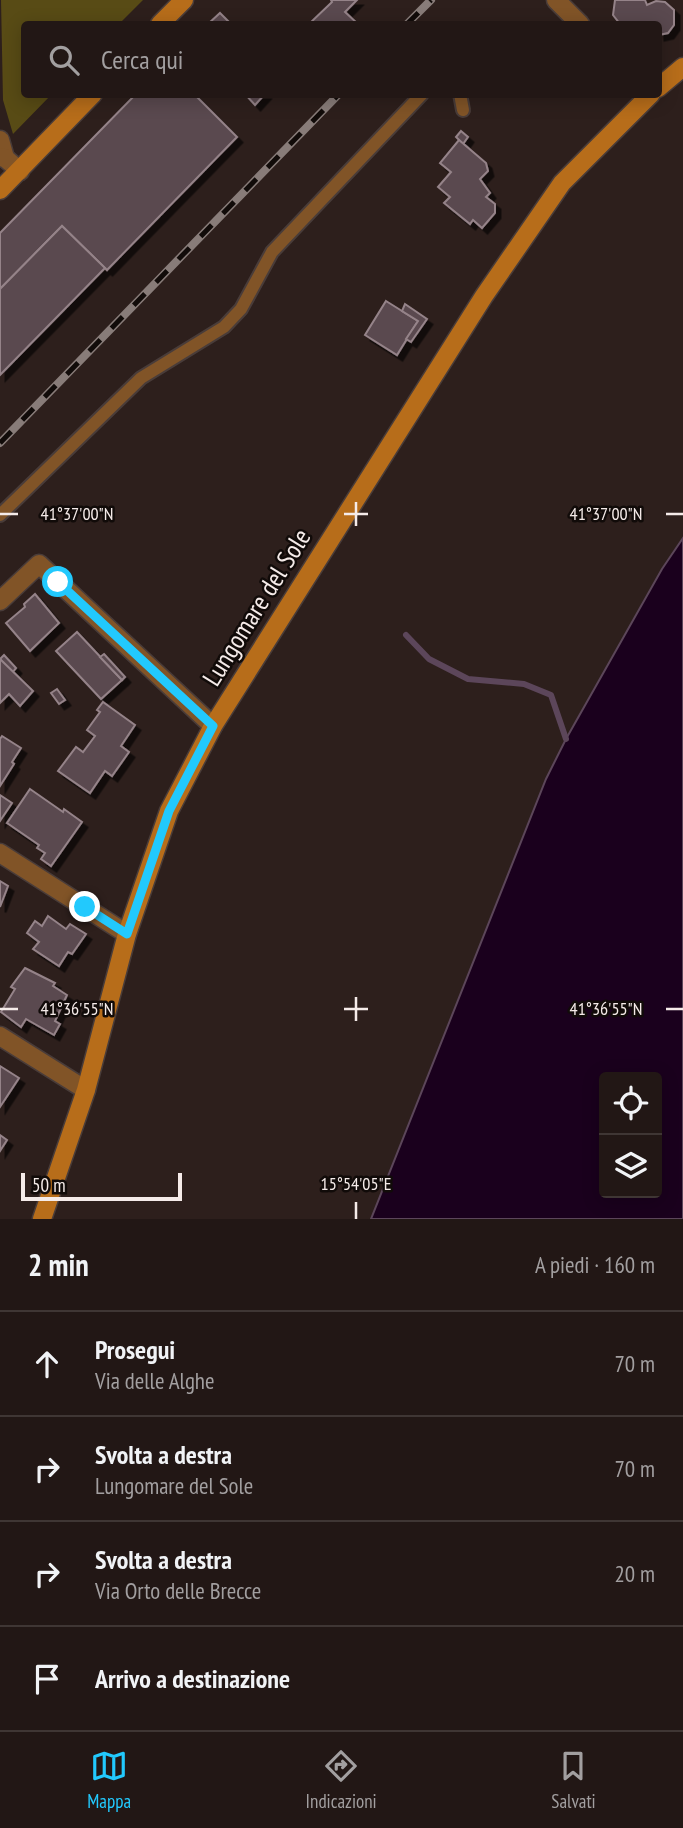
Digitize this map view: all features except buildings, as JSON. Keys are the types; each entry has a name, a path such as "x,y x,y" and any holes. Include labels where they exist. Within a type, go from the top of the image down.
{"street":[{"path":"163,21 184,0"},
{"path":"556,0 577,21"},
{"name":"Lungomare del Sole","path":"662,85 683,67"},
{"path":"0,190 89,98"},
{"name":"Lungomare del Sole","path":"42,1219 86,1090 127,934 169,811 213,726 515,251 562,183 647,98"},
{"path":"0,140 2,158 20,171"},
{"path":"0,601 39,564 213,726"},
{"path":"0,853 127,934"},
{"path":"0,1036 86,1090"}],"lane":[{"path":"0,515 141,378 224,327 241,309 272,252 418,98"},
{"path":"461,98 463,110"}],"shaded area":[{"path":"1,0 143,0 122,21 21,21 21,98 48,98 13,134 3,100"},
{"path":"683,538 683,1219 371,1219 546,779 662,569"}],"waterway":[{"path":"406,635 429,659 468,679 524,684 551,695 566,739"}],"railway":[{"path":"410,21 431,0"},
{"path":"0,443 335,98"}],"route":[{"path":"58,582 213,726 169,811 127,934 85,907"}]}
